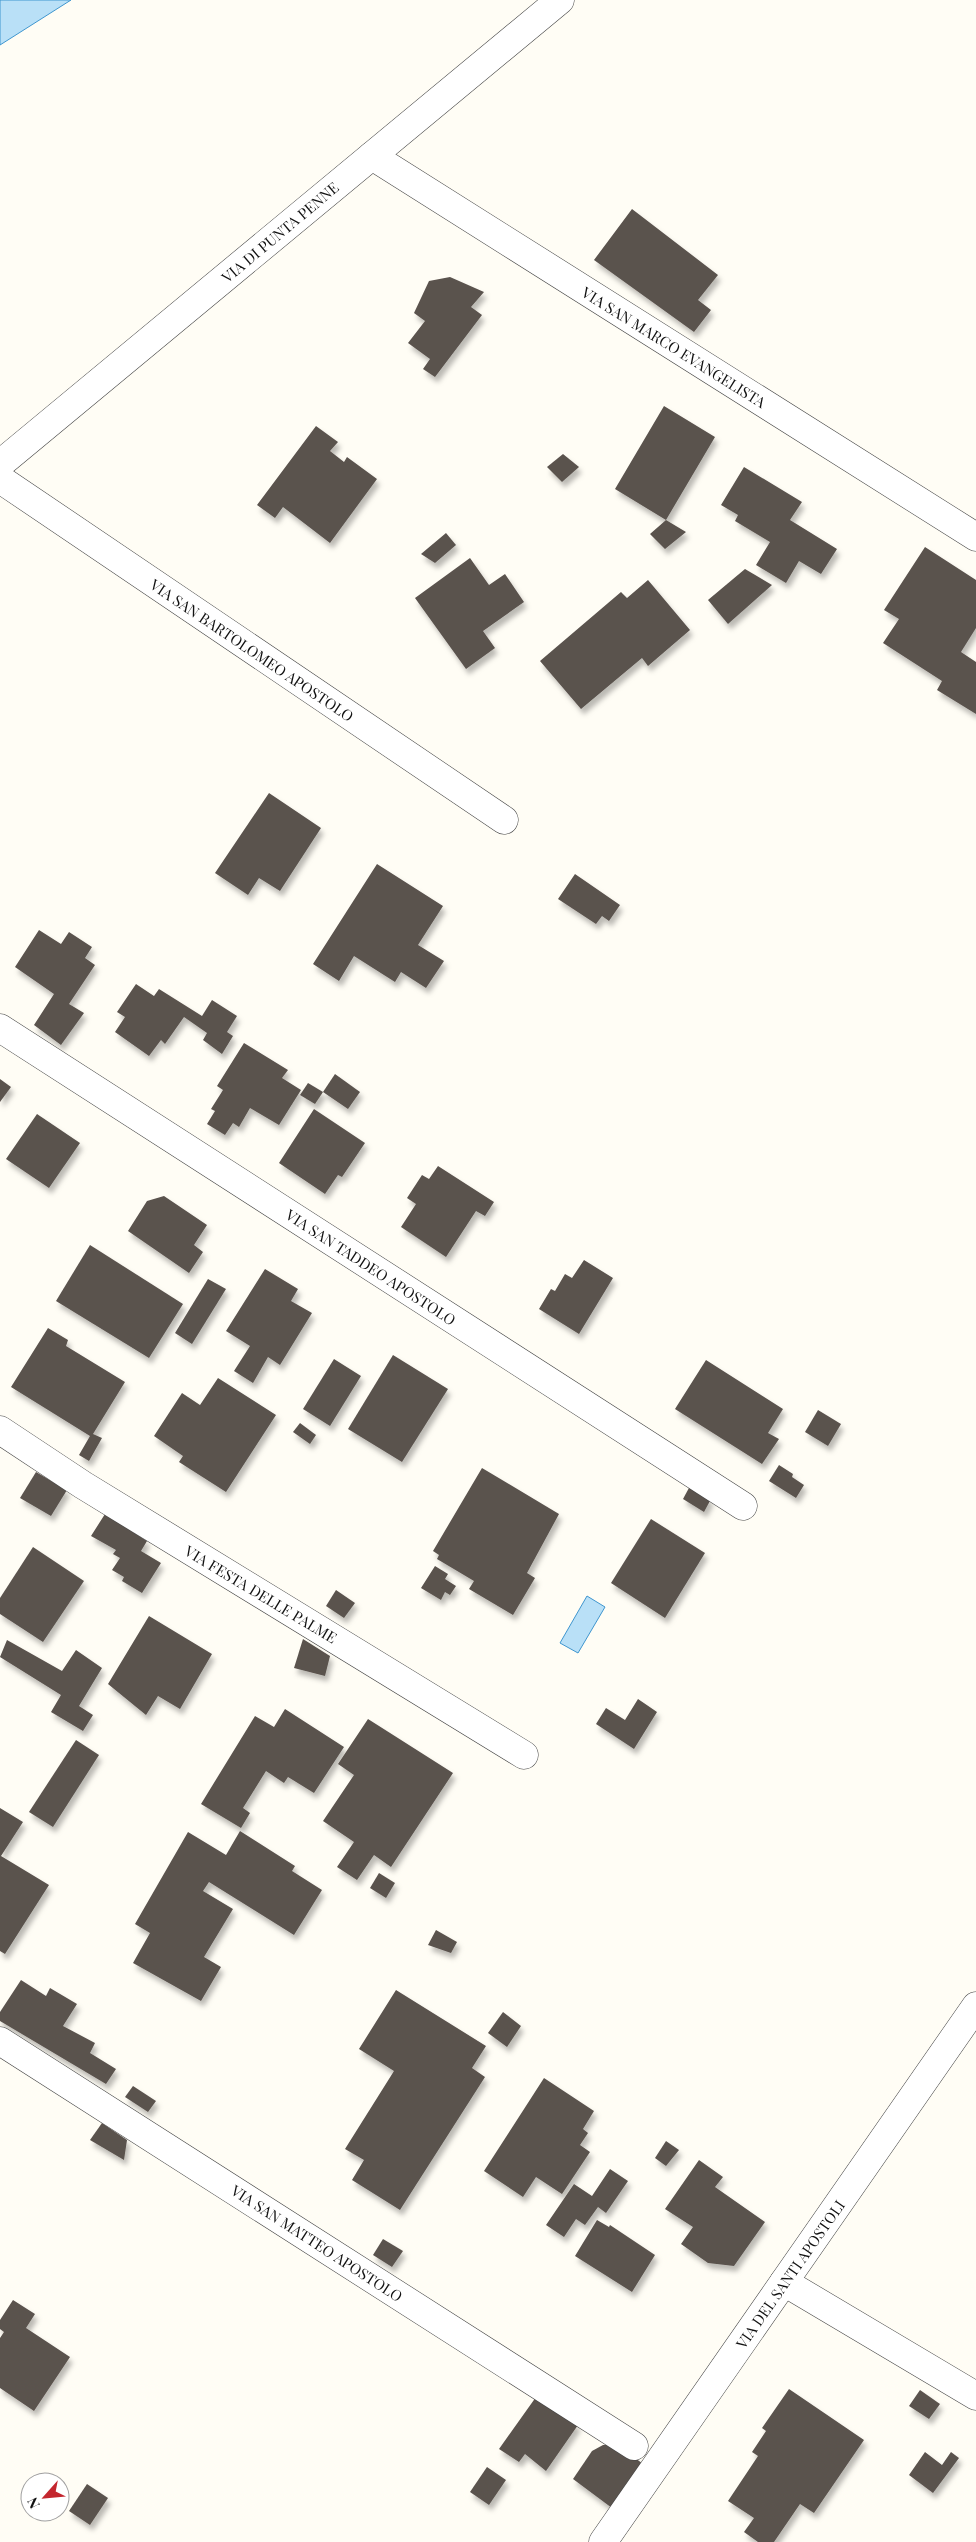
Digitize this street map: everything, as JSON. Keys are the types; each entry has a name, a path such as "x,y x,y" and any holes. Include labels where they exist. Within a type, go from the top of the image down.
{"street":[{"name":"VIA DI PUNTA PENNE","path":"0,464 560,0"},
{"name":"VIA SAN MARCO EVANGELISTA","path":"372,156 976,537"},
{"name":"VIA SAN BARTOLOMEO APOSTOLO","path":"0,479 504,820"},
{"name":"VIA SAN TADDEO APOSTOLO","path":"0,1028 743,1506"},
{"name":"VIA FESTA DELLE PALME","path":"0,1430 83,1485 524,1755"},
{"name":"VIA DEL SANTI APOSTOLI","path":"603,2542 976,2006"},
{"name":"VIA SAN MATTEO APOSTOLO","path":"0,2041 634,2446"},
{"path":"784,2282 976,2396"}],"water":[{"path":"0,0 71,0 0,45"},
{"path":"587,1596 605,1607 578,1653 560,1643"}],"building":[{"path":"632,209 718,275 698,300 711,310 694,332 594,260"},
{"path":"450,277 484,292 471,307 482,315 435,377 423,369 430,359 408,343 425,321 414,313 429,281"},
{"path":"664,406 715,437 666,520 615,489"},
{"path":"316,426 338,442 330,451 344,462 347,457 377,479 330,543 283,507 275,518 257,505"},
{"path":"563,454 579,467 562,482 547,467"},
{"path":"744,467 802,502 790,520 837,549 821,574 799,561 786,583 756,565 770,542 735,521 738,515 721,505"},
{"path":"666,520 686,532 665,549 650,534"},
{"path":"446,533 456,545 435,563 421,554"},
{"path":"925,547 976,580 976,628 961,652 976,662 976,714 937,690 942,681 883,643 899,619 884,610"},
{"path":"470,558 489,585 505,574 524,602 483,631 495,648 466,669 415,598"},
{"path":"745,569 772,585 728,624 708,600"},
{"path":"648,580 690,630 648,666 642,658 581,709 540,661 621,592 627,598"},
{"path":"269,793 321,828 280,891 259,878 248,895 215,873"},
{"path":"377,864 443,906 418,945 444,961 426,988 401,972 395,982 354,956 339,981 313,964"},
{"path":"575,874 620,905 609,921 602,916 596,924 558,899"},
{"path":"39,930 61,944 69,932 92,947 85,958 95,965 69,1004 84,1013 61,1045 34,1025 54,994 15,967"},
{"path":"136,984 154,996 159,989 202,1016 212,1000 237,1016 227,1032 233,1036 222,1054 203,1040 207,1033 184,1017 165,1044 161,1040 149,1056 115,1032 125,1017 117,1012"},
{"path":"244,1043 288,1070 282,1078 301,1090 279,1125 250,1108 239,1127 233,1123 225,1135 207,1124 215,1111 211,1109 223,1090 217,1086"},
{"path":"335,1074 360,1092 348,1109 323,1092"},
{"path":"0,1079 11,1087 0,1102"},
{"path":"308,1083 323,1092 315,1104 300,1095"},
{"path":"314,1109 365,1143 342,1177 338,1175 325,1194 279,1163"},
{"path":"37,1114 80,1143 49,1188 6,1159"},
{"path":"438,1166 494,1202 485,1216 476,1211 446,1257 401,1227 416,1204 407,1198 422,1175 429,1179"},
{"path":"164,1196 207,1225 194,1245 203,1252 189,1273 128,1231 147,1201"},
{"path":"90,1245 183,1304 149,1358 56,1301"},
{"path":"584,1260 613,1278 579,1334 539,1309 551,1289 555,1291 565,1274 572,1278"},
{"path":"265,1269 298,1289 291,1301 312,1313 280,1365 268,1357 253,1383 234,1371 250,1346 226,1331"},
{"path":"208,1279 226,1289 192,1344 175,1333"},
{"path":"48,1328 68,1340 66,1346 125,1382 93,1434 102,1438 89,1461 79,1455 90,1436 11,1387"},
{"path":"393,1355 448,1389 402,1462 348,1429"},
{"path":"334,1359 361,1376 330,1426 303,1409"},
{"path":"706,1360 783,1409 768,1433 779,1439 762,1464 675,1409"},
{"path":"218,1378 276,1415 226,1492 179,1462 183,1456 154,1436 182,1393 200,1405"},
{"path":"818,1410 841,1424 828,1446 805,1432"},
{"path":"300,1423 316,1435 310,1444 293,1432"},
{"path":"779,1465 793,1474 792,1477 804,1485 796,1498 769,1481"},
{"path":"482,1468 559,1514 527,1573 535,1578 513,1615 469,1589 474,1581 437,1559 439,1555 433,1551"},
{"path":"36,1472 67,1490 51,1516 20,1498"},
{"path":"690,1486 711,1499 704,1512 683,1499"},
{"path":"105,1514 147,1541 141,1551 161,1563 142,1593 122,1581 124,1577 112,1570 120,1558 113,1554 116,1550 91,1536"},
{"path":"651,1519 705,1553 665,1618 611,1583"},
{"path":"33,1547 84,1581 43,1642 0,1614 0,1598"},
{"path":"435,1566 448,1574 445,1579 456,1586 450,1595 445,1592 441,1600 421,1588"},
{"path":"336,1590 355,1603 344,1618 326,1606"},
{"path":"149,1616 212,1654 180,1709 158,1696 146,1715 108,1684"},
{"path":"303,1639 330,1656 325,1676 294,1668"},
{"path":"7,1640 62,1671 76,1650 102,1668 79,1706 93,1715 83,1731 51,1712 61,1695 0,1657"},
{"path":"638,1699 657,1712 634,1749 596,1724 606,1708 625,1720"},
{"path":"285,1709 344,1747 314,1793 288,1777 284,1783 266,1771 243,1808 250,1813 241,1828 201,1804 255,1716 274,1727"},
{"path":"368,1719 453,1773 391,1867 374,1855 357,1880 337,1867 354,1842 323,1821 354,1775 338,1764"},
{"path":"76,1740 99,1755 53,1827 29,1812"},
{"path":"0,1808 23,1822 1,1856 49,1885 5,1954 0,1951"},
{"path":"240,1831 295,1866 292,1871 322,1890 294,1935 209,1882 203,1891 233,1909 204,1957 221,1967 201,2001 133,1963 150,1933 135,1924 188,1832 226,1855"},
{"path":"379,1873 395,1883 386,1898 370,1888"},
{"path":"436,1930 457,1942 451,1953 428,1945"},
{"path":"21,1980 46,1996 50,1988 77,2004 63,2026 95,2043 90,2053 116,2069 106,2084 0,2021 0,2012"},
{"path":"396,1990 486,2046 472,2068 485,2077 400,2210 352,2180 364,2160 345,2149 394,2071 359,2049"},
{"path":"503,2012 521,2026 507,2047 488,2033"},
{"path":"544,2078 594,2111 583,2129 588,2133 580,2145 590,2152 562,2194 536,2177 523,2197 484,2171"},
{"path":"133,2086 156,2101 148,2112 125,2097"},
{"path":"102,2123 127,2140 124,2160 90,2140"},
{"path":"666,2141 679,2150 666,2166 655,2158"},
{"path":"699,2160 723,2177 715,2187 765,2222 734,2266 708,2263 681,2244 693,2227 665,2209"},
{"path":"610,2169 628,2181 606,2213 598,2207 585,2225 576,2219 564,2237 546,2225 574,2184 592,2196"},
{"path":"597,2220 609,2227 610,2225 655,2255 632,2292 575,2256"},
{"path":"383,2239 403,2251 392,2267 373,2255"},
{"path":"13,2300 35,2314 26,2328 70,2357 34,2411 0,2388 0,2338 4,2332 0,2329 0,2320"},
{"path":"789,2389 864,2440 814,2513 800,2504 774,2542 758,2542 744,2532 754,2518 728,2501 758,2456 752,2452 766,2431 762,2428"},
{"path":"920,2390 940,2404 929,2419 909,2406"},
{"path":"536,2397 578,2425 546,2471 525,2454 519,2462 499,2449"},
{"path":"617,2444 643,2464 612,2508 573,2479 592,2451 603,2445"},
{"path":"925,2452 942,2465 951,2452 959,2458 933,2493 909,2475"},
{"path":"487,2467 506,2480 489,2505 470,2492"},
{"path":"87,2484 108,2498 90,2525 70,2512"}]}
